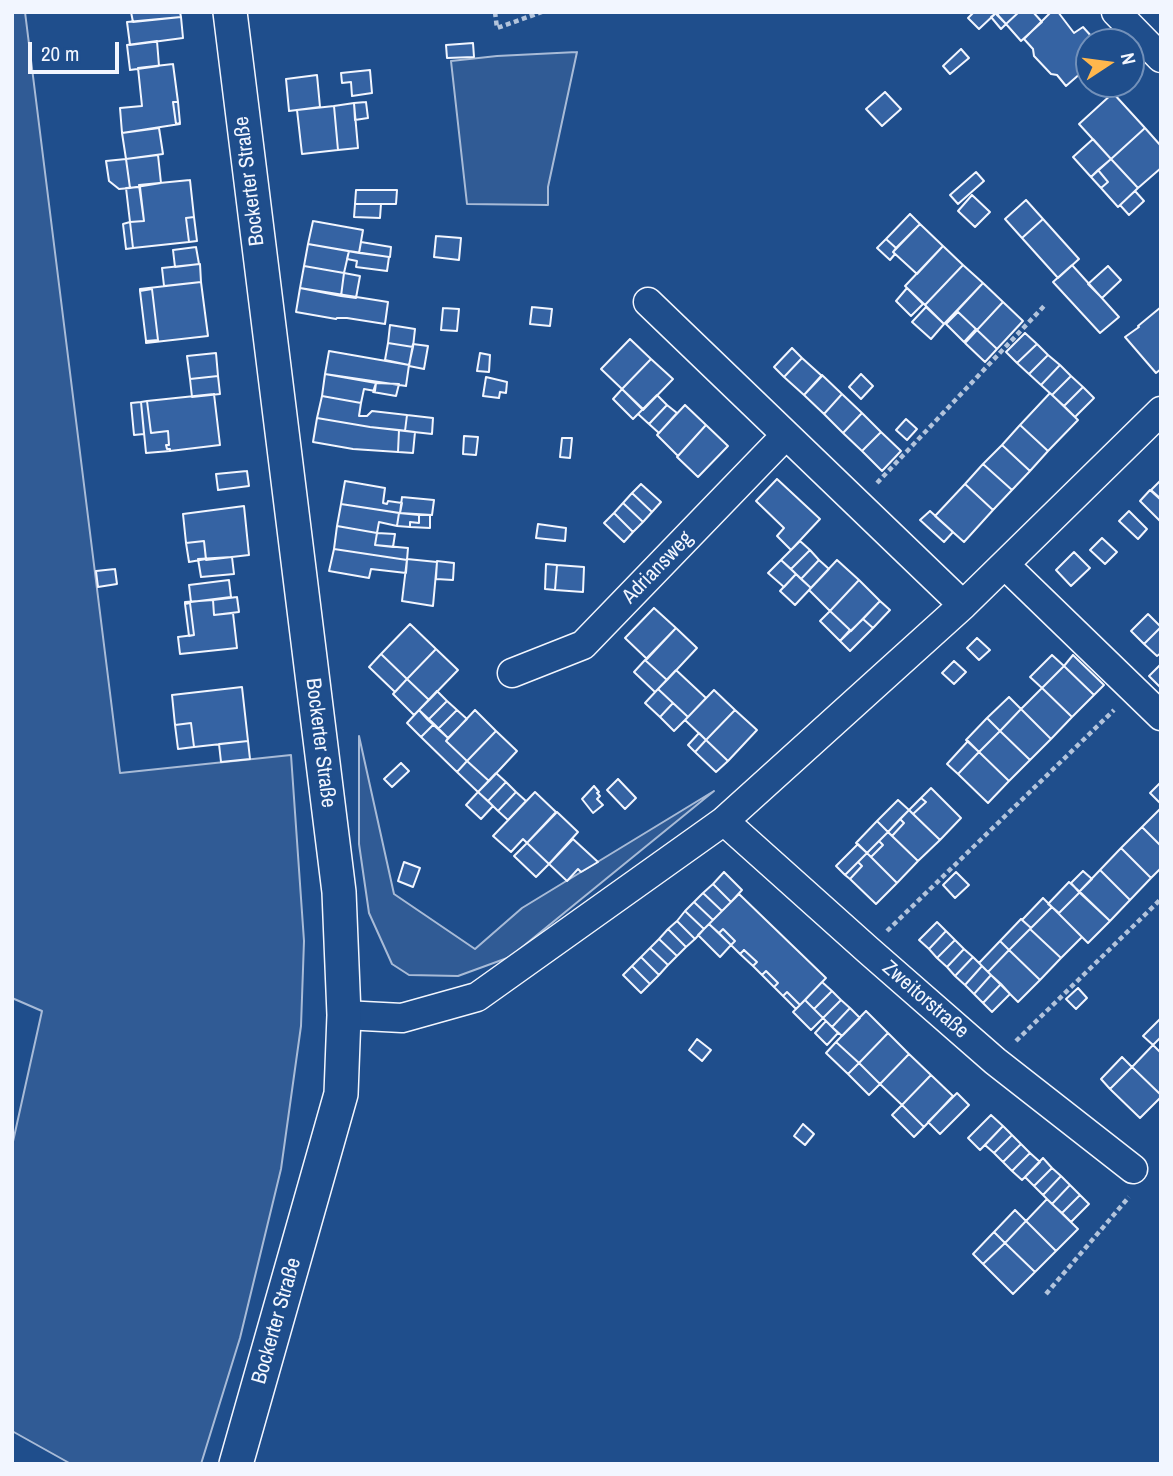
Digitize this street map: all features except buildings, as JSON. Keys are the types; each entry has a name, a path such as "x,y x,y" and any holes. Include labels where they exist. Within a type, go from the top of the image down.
{"street":[{"name":"Bockerter Straße","path":"230,12 339,892 344,1015 341,1094 236,1464"},
{"path":"1116,12 1161,58"},
{"path":"648,302 963,605"},
{"path":"344,1015 402,1018 477,997 724,821 963,605 1161,411"},
{"name":"Adriansweg","path":"512,673 583,645 785,436"},
{"path":"1005,565 1161,716"},
{"name":"Zweitorstraße","path":"724,821 995,1061 1133,1169"}],"path":[{"path":"495,12 497,28 541,12"},
{"path":"858,505 1046,304"},
{"path":"868,950 1134,690"},
{"path":"995,1061 1161,899"},
{"path":"1046,1294 1145,1179 1133,1169"}],"shaded area":[{"path":"12,12 25,12 120,773 291,755 304,941 301,1026 281,1169 240,1338 201,1464 71,1464 12,1431 12,1146 42,1011 12,998"},
{"path":"577,52 548,187 548,205 467,204 451,61"},
{"path":"359,736 394,894 475,949 522,908 714,791 510,957 458,976 409,975 392,964 369,913 359,844"}]}
